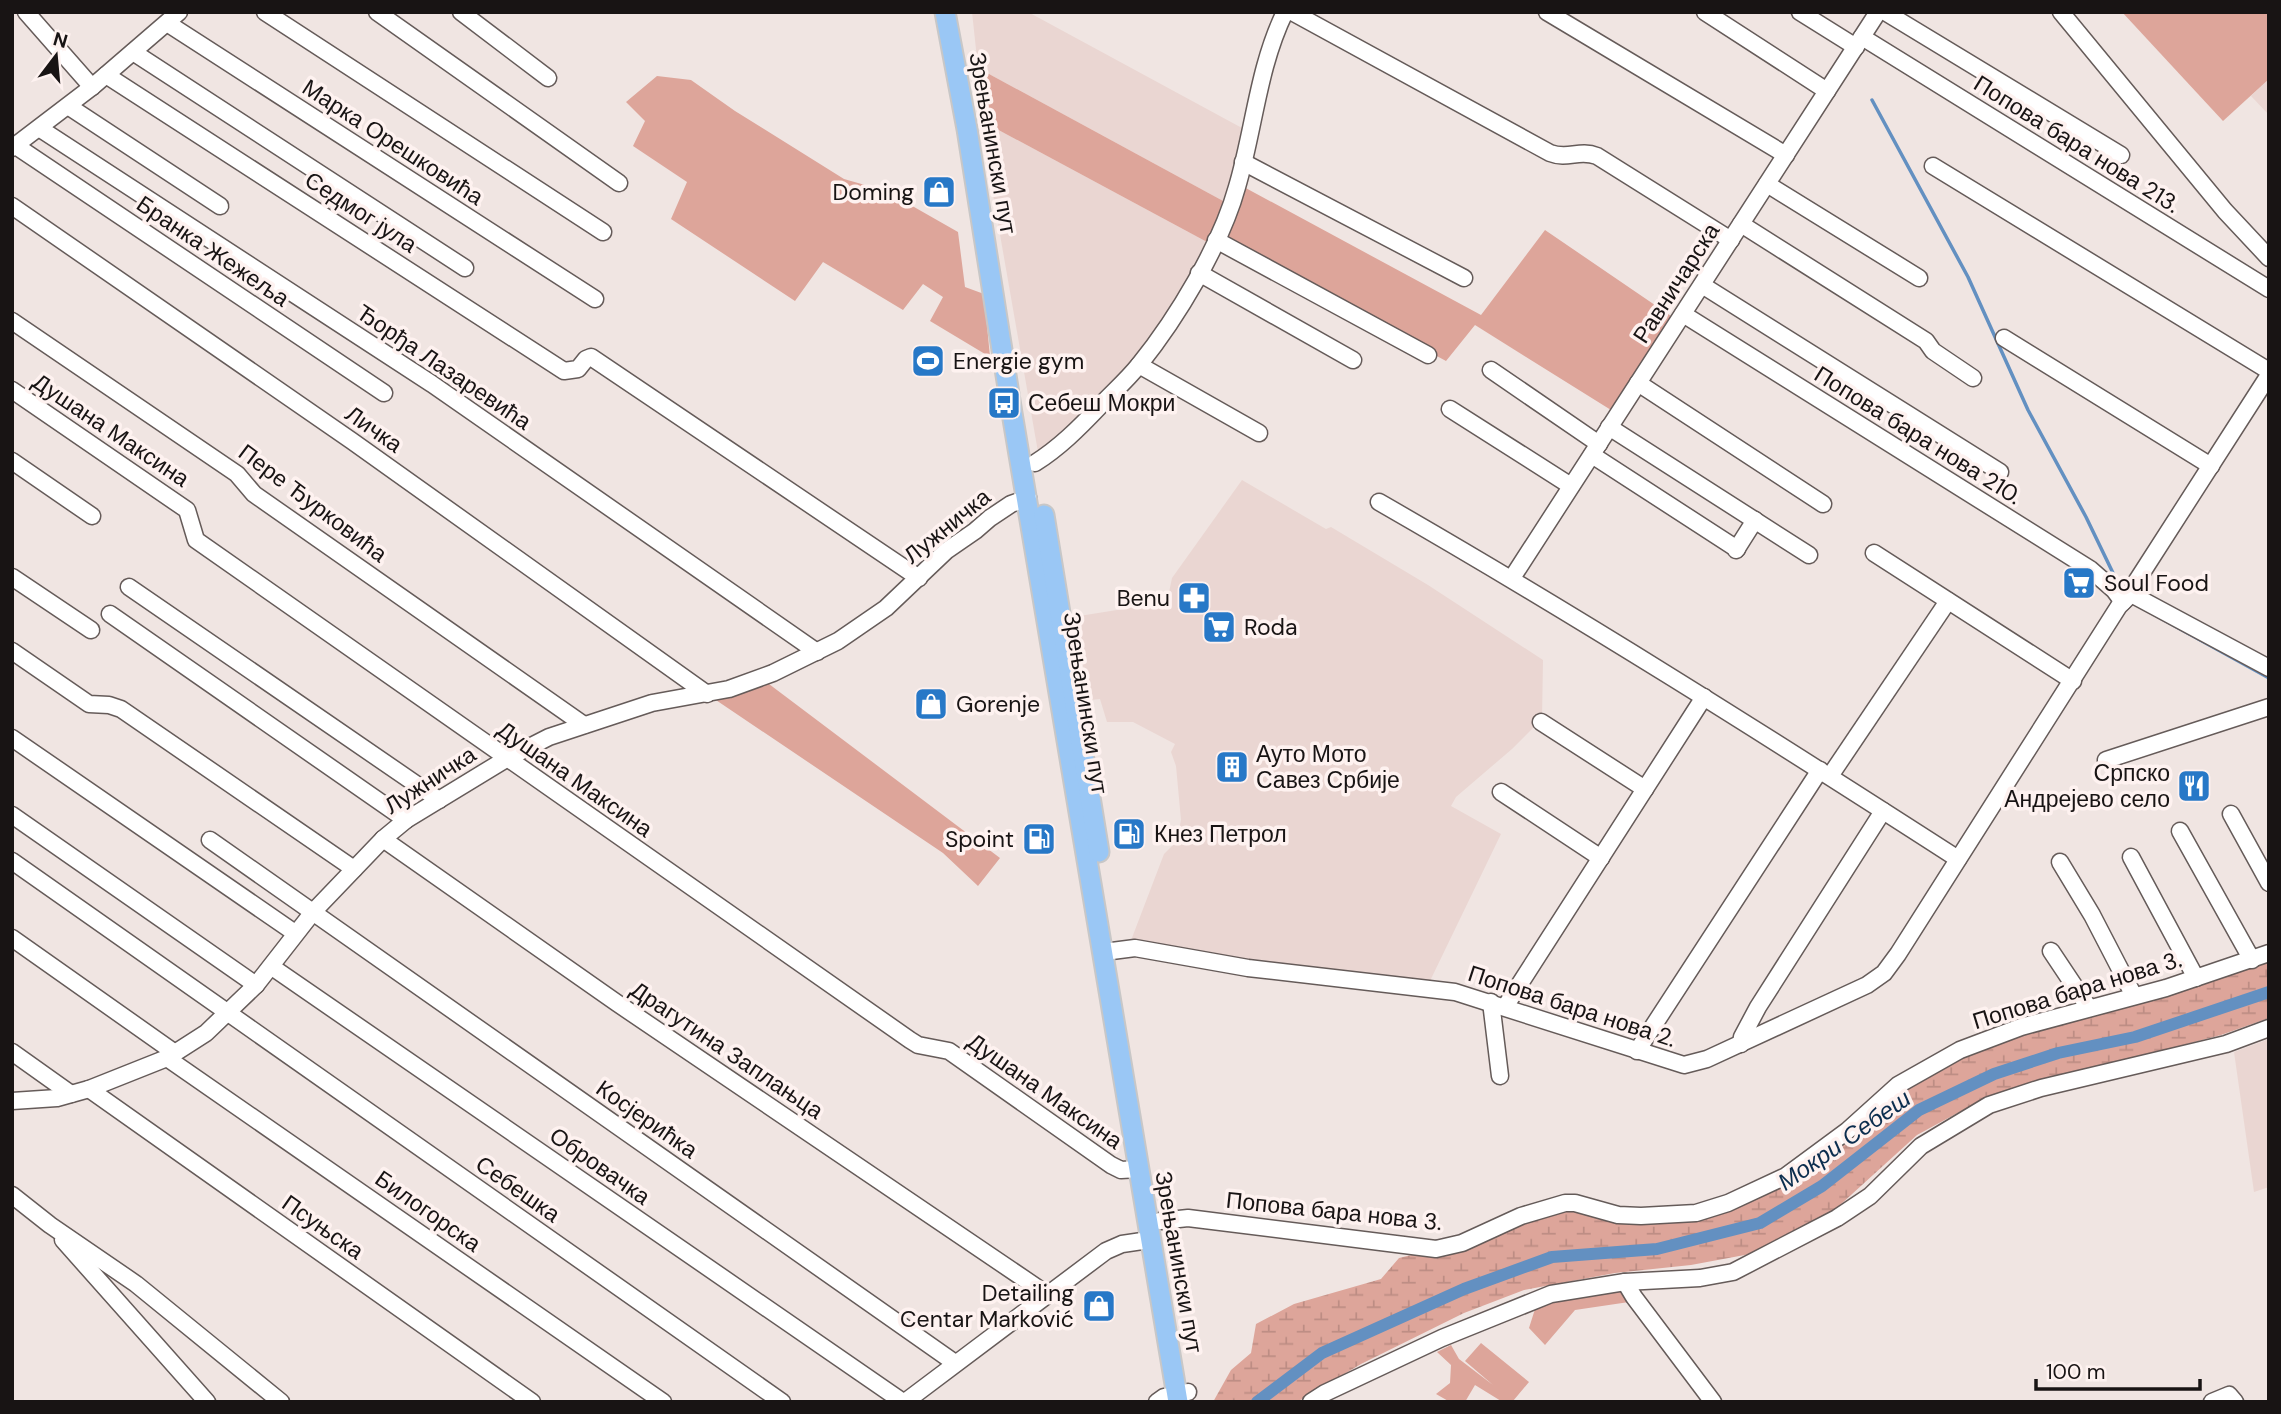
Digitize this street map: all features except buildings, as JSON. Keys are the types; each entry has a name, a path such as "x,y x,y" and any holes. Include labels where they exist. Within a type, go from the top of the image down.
{"main road":[{"name":"Зрењанински пут","path":"946,12 1028,498 1160,1221 1183,1397"},
{"name":"Зрењанински пут","path":"958,12 1065,633 1149,1240 1183,1397"}],"street":[{"path":"26,12 92,87"},
{"path":"265,12 603,232"},
{"path":"377,12 619,183"},
{"path":"461,12 548,78"},
{"path":"1035,463 1053,452 1139,365 1199,273 1229,215 1270,48 1285,12"},
{"path":"1292,12 1557,156 1588,152 1612,164 1731,240"},
{"path":"1547,12 1786,155"},
{"path":"1705,12 1827,91"},
{"name":"Попова бара нова 213.","path":"1800,12 1859,42 2269,289"},
{"name":"Равничарска","path":"1512,578 1878,12"},
{"path":"1885,12 2121,155"},
{"path":"2062,12 2220,205 2269,258"},
{"path":"14,147 92,87 173,18"},
{"name":"Марка Орешковића","path":"173,18 595,299"},
{"path":"133,52 465,268"},
{"name":"Седмог јула","path":"106,75 564,371 578,369 591,357 919,578"},
{"path":"68,106 220,206"},
{"name":"Ђорђа Лазаревића","path":"39,128 432,384 817,652"},
{"name":"Бранка Жежеља","path":"14,147 384,393"},
{"path":"1243,162 1464,278"},
{"path":"1933,166 2269,373"},
{"path":"1767,184 1919,278"},
{"name":"Личка","path":"12,206 352,441 706,694"},
{"path":"1741,224 1926,341 1933,351 1973,378"},
{"path":"1216,240 1428,355"},
{"path":"1199,273 1353,360"},
{"path":"1702,285 2000,472"},
{"name":"Попова бара нова 210.","path":"1683,314 2090,569 2127,598 2269,668"},
{"name":"Пере Ђурковића","path":"12,321 237,474 254,494 584,725"},
{"path":"2004,338 2211,466"},
{"path":"1139,365 1259,433"},
{"path":"1491,370 1595,449 1736,549 1755,520"},
{"name":"Попова бара нова 2.","path":"1110,951 1135,948 1248,968 1440,990 1498,1004 1637,1051 1690,1065 1741,1044 1878,979 1898,954 2269,373"},
{"path":"1638,383 1823,504"},
{"name":"Душана Максина","path":"12,390 187,510 196,540 915,1044 949,1051 1111,1166 1125,1170 1138,1169"},
{"path":"1450,409 1571,486"},
{"path":"1609,427 1809,555"},
{"path":"12,461 92,516"},
{"name":"Лужничка","path":"12,1101 42,1100 89,1089 171,1056 206,1033 256,985 313,912 383,839 406,820 506,759 549,737 652,703 719,692 761,678 817,652 863,626 946,551 990,517 1011,504 1028,498"},
{"path":"1379,502 1512,578 1958,859"},
{"path":"1874,553 2073,681"},
{"path":"12,577 91,630"},
{"path":"129,587 439,800"},
{"path":"1637,1051 1825,773 1948,601"},
{"path":"110,614 406,820"},
{"path":"12,651 89,704 121,709 354,869"},
{"path":"1500,1076 1498,1004 1601,858 1704,697"},
{"path":"2106,760 2269,707"},
{"path":"1541,722 1645,789"},
{"path":"12,738 295,933"},
{"path":"1502,792 1601,858"},
{"path":"1741,1044 1758,1007 1883,811"},
{"path":"2231,814 2269,883"},
{"path":"12,815 256,985"},
{"path":"2180,831 2252,960"},
{"name":"Драгутина Заплањца","path":"383,839 617,1003 1048,1295"},
{"name":"Косјерићка","path":"210,840 955,1363"},
{"path":"2131,857 2196,978"},
{"name":"Себешка","path":"12,860 782,1402"},
{"path":"2060,862 2092,915 2134,996"},
{"name":"Билогорска","path":"12,938 171,1056 663,1402"},
{"path":"2051,951 2089,1008"},
{"name":"Попова бара нова 3.","path":"1160,1221 1188,1218 1436,1249 1462,1243 1545,1207 1565,1203 1618,1214 1696,1213 1757,1191 1786,1177 1847,1131 1898,1085 1934,1063 1985,1039 2196,978 2269,953"},
{"name":"Обровачка","path":"272,967 904,1402"},
{"path":"1311,1402 1425,1346 1534,1300 1566,1291 1625,1282 1707,1277 1733,1272 1837,1218 1870,1196 1921,1146 1989,1105 2041,1087 2226,1044 2269,1028"},
{"path":"12,1052 71,1094"},
{"name":"Псуњска","path":"89,1089 531,1402"},
{"path":"12,1195 50,1225 136,1284 281,1402"},
{"path":"50,1225 207,1402"},
{"path":"904,1402 1106,1251 1122,1244 1149,1240"},
{"path":"1625,1282 1713,1402"},
{"path":"1157,1402 1164,1397 1183,1397"}],"shaded area":[{"path":"972,12 1028,12 1242,128 1225,202 978,68"},
{"path":"2269,79 2269,115 2251,96"},
{"path":"980,120 1207,242 1172,313 1138,361 1052,450 1038,452"},
{"path":"1242,480 1326,529 1331,527 1428,585 1543,660 1542,719 1456,797 1451,806 1501,834 1429,983 1325,972 1130,943 1164,854 1177,841 1181,820 1176,766 1171,752 1175,744 1133,722 1107,722 1100,699 1090,700 1073,617 1167,602 1172,578"},
{"path":"2269,1039 2269,1187 2254,1192 2234,1052"}],"green space":[{"path":"2122,12 2269,12 2269,79 2223,121"},
{"path":"978,68 1225,202 1207,242 980,120"},
{"path":"657,76 691,80 735,111 844,179 886,191 958,232 965,287 984,294 990,357 930,321 943,297 923,284 903,310 823,262 795,301 671,219 687,182 633,146 645,121 626,102"},
{"path":"1242,186 1481,315 1545,230 1671,316 1611,410 1475,325 1446,361 1221,239"},
{"path":"761,678 1000,858 978,886 943,853 707,694"},
{"path":"2269,953 2269,1018 2221,1035 1987,1097 1917,1135 1829,1215 1750,1254 1691,1265 1615,1273 1524,1290 1464,1313 1361,1364 1297,1402 1213,1402 1231,1370 1251,1353 1256,1324 1294,1304 1381,1279 1399,1258 1436,1249 1521,1216 1586,1206 1696,1213 1757,1191 1934,1063"},
{"path":"1619,1285 1629,1302 1575,1310 1545,1345 1529,1328 1536,1306"},
{"path":"1481,1343 1529,1382 1513,1401 1501,1401 1475,1385 1465,1402 1450,1402 1436,1394 1450,1383 1451,1365 1437,1352 1451,1345 1459,1359 1493,1385 1465,1361"}],"waterway":[{"path":"1872,100 1968,277 2028,410 2126,593"},
{"path":"2135,604 2269,678"},
{"name":"Мокри Себеш","path":"1257,1402 1322,1353 1464,1289 1552,1257 1657,1249 1760,1223 1822,1186 1919,1110 1994,1074 2058,1053 2135,1037 2269,992"}],"place":[{"name":"Doming","path":"939,192"},
{"name":"Energie gym","path":"928,361"},
{"name":"Себеш Мокри","path":"1004,403"},
{"name":"Soul Food","path":"2079,583"},
{"name":"Benu","path":"1194,598"},
{"name":"Roda","path":"1219,627"},
{"name":"Gorenje","path":"931,704"},
{"name":"Ауто Мото Савез Србије","path":"1232,767"},
{"name":"Српско Андрејево село","path":"2194,786"},
{"name":"Кнез Петрол","path":"1129,834"},
{"name":"Spoint","path":"1039,839"},
{"name":"Detailing Centar Marković","path":"1099,1306"}]}
